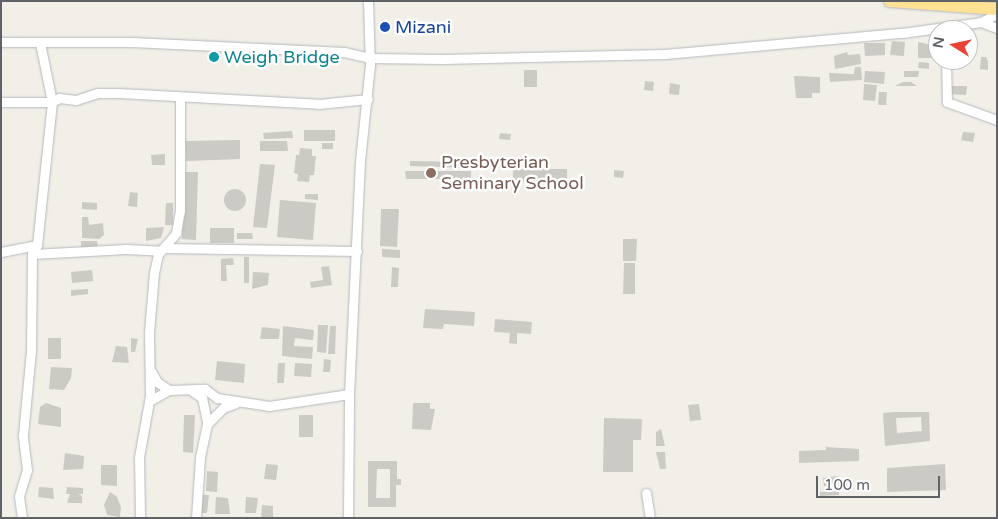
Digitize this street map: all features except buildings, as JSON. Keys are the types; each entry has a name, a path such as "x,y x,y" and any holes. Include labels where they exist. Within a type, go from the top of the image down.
{"highway":[{"path":"890,1 997,9"}],"street":[{"path":"348,518 350,394 360,161 368,99 368,1"},
{"path":"978,23 997,14"},
{"path":"981,22 997,28"},
{"path":"1,42 132,42 344,52 369,58 665,54 928,33"},
{"path":"22,518 19,496 27,470 24,436 31,351 32,254 37,245 52,102 40,43"},
{"path":"946,70 947,102 997,120"},
{"path":"1,102 52,102 58,98 76,100 98,93 180,98 230,98 319,104 368,99"},
{"path":"140,518 139,456 149,401 151,370 149,332 154,273 162,249 176,233 180,211 180,98"},
{"path":"1,252 37,245"},
{"path":"32,254 126,249 357,251"},
{"path":"151,370 158,382 169,390"},
{"path":"149,401 169,390 205,389 217,398 251,405"},
{"path":"191,390 202,398 208,422 200,457 196,518"},
{"path":"208,422 232,403 269,406 350,394"},
{"path":"646,493 650,518"}],"place":[{"name":"Mizani","path":"385,27"},
{"name":"Weigh Bridge","path":"214,57"},
{"name":"Presbyterian Seminary School","path":"431,173"}]}
